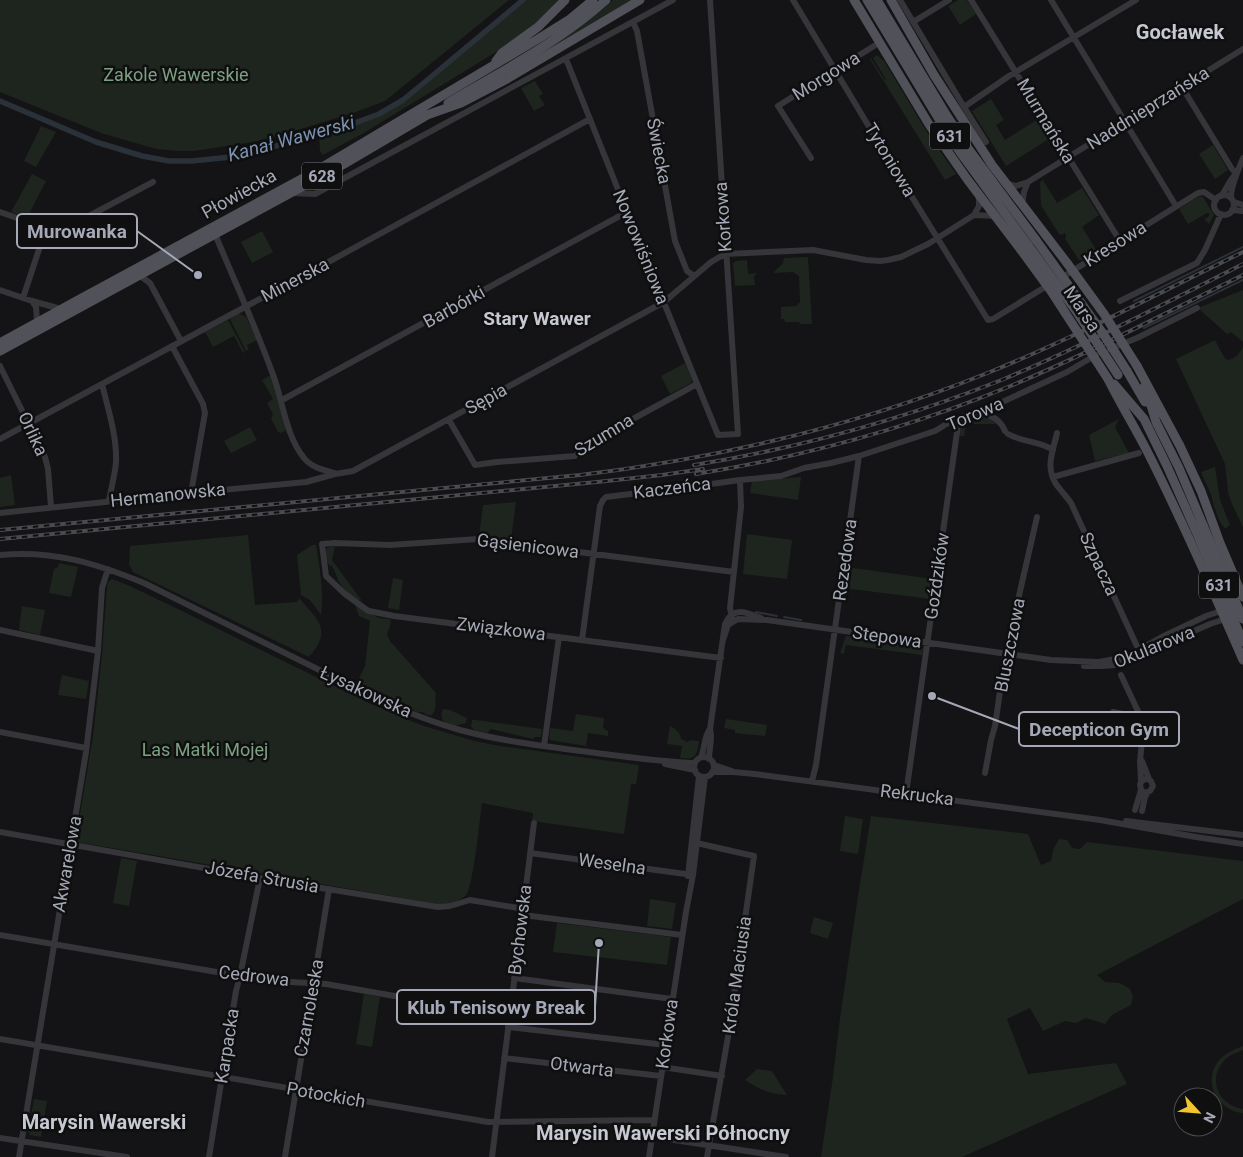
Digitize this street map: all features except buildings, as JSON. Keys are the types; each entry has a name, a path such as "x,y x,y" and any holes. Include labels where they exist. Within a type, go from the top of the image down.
{"main road":[{"path":"489,68 502,53 538,27 565,0"},
{"name":"628","path":"489,68 558,27 593,0"},
{"name":"628","path":"427,115 556,38 577,24 606,0"},
{"name":"Płowiecka","path":"0,351 290,193 427,115 461,103 500,83 640,0"},
{"name":"Marsa","path":"854,0 930,126 977,193 995,216 1028,245 1102,332 1127,370 1156,422"},
{"name":"Marsa","path":"866,0 960,152 1076,311 1144,419"},
{"name":"Marsa","path":"877,0 1028,245 1062,308 1108,379 1146,449 1216,597 1243,660"},
{"name":"Marsa","path":"891,0 949,99 1005,183 1098,305 1137,366 1180,446 1243,597"},
{"path":"880,22 891,52 900,69 903,83"},
{"path":"905,45 917,57 937,88 949,99"},
{"name":"Płowiecka","path":"0,343 299,180 489,68"},
{"path":"1137,366 1156,422"},
{"path":"1108,379 1118,387 1144,419"},
{"name":"631","path":"1144,419 1199,527 1243,620"},
{"name":"631","path":"1156,422 1179,468 1199,527 1243,642"}],"street":[{"name":"Płowiecka","path":"290,193 314,194 673,0"},
{"name":"Korkowa","path":"710,0 738,434 718,435"},
{"name":"Tytoniowa","path":"793,0 988,320"},
{"path":"900,0 986,142"},
{"path":"913,22 949,0"},
{"name":"Murmańska","path":"971,0 1120,242"},
{"path":"1051,0 1176,206"},
{"path":"964,107 1136,0"},
{"name":"Świecka","path":"633,22 637,31 675,241 687,271 694,276"},
{"name":"Morgowa","path":"811,158 778,106 874,46"},
{"name":"Naddnieprzańska","path":"1005,183 1016,186 1028,182 1243,49"},
{"name":"Nowowiśniowa","path":"566,59 718,435"},
{"path":"1182,87 1232,170 1236,173 1236,180 1231,190 1232,210 1228,214 1221,214 1215,209 1215,204 1236,173 1243,158"},
{"name":"Minerska","path":"0,439 590,119"},
{"path":"0,212 46,228 70,226 153,182"},
{"path":"1022,205 1023,194 1028,182"},
{"name":"Kresowa","path":"988,320 993,319 1200,192 1218,198"},
{"path":"664,302 711,262 726,254 811,250 866,260 880,261 901,257 938,239 974,215 979,206 977,193"},
{"path":"1218,198 1226,195 1243,205"},
{"path":"1232,210 1243,211"},
{"name":"Barbórki","path":"282,400 627,212"},
{"path":"1120,301 1198,262 1221,214"},
{"path":"974,215 995,216"},
{"path":"23,298 46,228"},
{"path":"215,234 273,373 290,433 305,459 315,467 335,474"},
{"path":"138,275 150,283 181,341"},
{"path":"0,290 61,309"},
{"path":"32,301 36,307 37,322"},
{"name":"Sępia","path":"335,474 353,471 664,302"},
{"name":"Torowa","path":"740,480 781,476 804,468 859,456 935,432 959,418 1007,400 1197,308"},
{"path":"172,346 203,404 205,413 191,493"},
{"name":"Orlika","path":"0,366 45,457 48,469 51,507"},
{"path":"102,384 113,435 116,460 109,501"},
{"name":"Szumna","path":"449,420 475,465 575,456 587,444 697,384"},
{"path":"976,413 992,417 1003,426 1006,432 1015,438 1053,450"},
{"name":"Goździków","path":"906,794 959,418"},
{"path":"1057,433 1050,466 1053,477 1138,453"},
{"name":"Rezedowa","path":"812,782 859,456"},
{"name":"Hermanowska","path":"0,513 306,482 335,474"},
{"name":"Szpacza","path":"1053,477 1071,503 1140,652"},
{"path":"709,759 705,757 695,762 700,774 709,775 713,769 709,759 710,729 725,624 732,618 730,608 741,507 740,480"},
{"name":"Kaczeńca","path":"594,554 600,506 608,496 740,480"},
{"name":"Bluszczowa","path":"985,773 995,726 1006,653 1037,517"},
{"name":"Gąsienicowa","path":"322,544 390,545 478,539 734,572"},
{"name":"Związkowa","path":"322,544 326,576 344,594 369,611 394,616 721,658"},
{"path":"0,555 25,554 65,557 108,569"},
{"path":"582,640 594,554"},
{"name":"Akwarelowa","path":"19,1157 86,748 98,651 102,588 108,569"},
{"name":"Łysakowska","path":"108,569 144,584 404,711 438,723 515,742 642,759 695,762"},
{"path":"1206,616 1214,606 1216,597"},
{"path":"1221,610 1243,610"},
{"name":"Okularowa","path":"1006,653 1071,665 1116,665 1166,635 1221,610"},
{"name":"Stepowa","path":"732,618 736,612 741,612 753,614 767,620 1006,653"},
{"path":"1225,619 1243,620"},
{"name":"Okularowa","path":"1140,652 1225,619"},
{"path":"0,630 98,651"},
{"path":"544,746 559,637"},
{"path":"1121,675 1141,715 1144,726 1140,755 1141,781 1139,787 1144,791"},
{"path":"1137,708 1131,711 1121,710 1113,712 1141,715"},
{"path":"701,758 707,733 710,729"},
{"path":"0,732 86,748"},
{"path":"1140,755 1149,779 1153,783 1152,789 1144,791"},
{"name":"Łysakowska","path":"642,759 700,774"},
{"name":"Rekrucka","path":"713,769 1100,820 1243,844"},
{"name":"Korkowa","path":"649,1157 686,912 695,843 700,774"},
{"path":"1141,781 1149,779"},
{"path":"1138,811 1144,791"},
{"name":"Rekrucka","path":"1100,820 1122,820 1243,835"},
{"name":"Bychowska","path":"492,1157 534,823"},
{"name":"Józefa Strusia","path":"0,832 438,907 470,900 523,912 682,935"},
{"name":"Króla Maciusia","path":"695,843 754,856 722,1076 707,1157"},
{"name":"Weselna","path":"530,852 691,874"},
{"name":"Karpacka","path":"209,1157 236,990 260,878"},
{"name":"Czarnoleska","path":"285,1157 329,889"},
{"name":"Cedrowa","path":"0,935 240,976 273,981 313,983 509,1016"},
{"path":"514,978 672,999"},
{"path":"508,1027 666,1045"},
{"name":"Potockich","path":"0,1039 496,1123 654,1120"},
{"name":"Otwarta","path":"504,1058 661,1076"},
{"path":"662,1067 722,1076"},
{"path":"0,1138 127,1157"},
{"path":"661,1138 786,1157"}],"green space":[{"name":"Zakole Wawerskie","path":"0,0 509,0 385,101 356,112 253,142 194,151 177,151 156,149 101,133 0,92"},
{"path":"524,0 559,0 531,29 511,43 362,134 323,155 320,151 319,136 380,115 405,100"},
{"path":"613,0 633,0 511,73 476,90 596,15"},
{"path":"958,0 967,0 976,14 960,25 948,6"},
{"path":"877,55 884,61 927,132 956,174 945,180 870,59 887,81 873,58"},
{"path":"535,81 543,94 539,96 545,105 534,111 521,88"},
{"path":"991,99 1004,120 996,125 1005,140 1040,118 1052,137 1006,166 972,111"},
{"path":"41,126 56,132 36,167 24,161"},
{"path":"1213,145 1228,170 1215,179 1199,154"},
{"path":"32,174 46,181 27,218 11,212"},
{"path":"1043,180 1057,203 1082,188 1099,215 1082,227 1097,251 1079,260 1065,239 1065,233 1059,234 1041,204 1040,182"},
{"path":"1198,197 1203,197 1214,215 1209,224 1204,219 1210,214 1207,213 1188,224 1179,209"},
{"path":"262,231 273,252 252,263 241,242"},
{"path":"808,257 812,324 785,322 784,319 781,319 781,307 796,306 800,302 799,276 793,272 774,272 783,263 784,258"},
{"path":"747,260 748,274 757,273 754,277 755,285 735,286 733,263"},
{"path":"1243,290 1243,342 1231,332 1227,334 1198,308"},
{"path":"238,314 246,317 257,340 247,345 249,349 246,351 230,319"},
{"path":"228,320 245,352 243,353 234,336 213,347 205,332"},
{"path":"1215,340 1227,360 1237,356 1243,347 1243,527 1228,492 1225,464 1176,359"},
{"path":"685,363 692,380 691,383 670,394 661,376"},
{"path":"271,375 286,428 281,433 278,432 271,419 273,414 267,403 273,399 262,380"},
{"path":"978,415 988,417 998,425 966,424 964,436 959,436 962,421"},
{"path":"1119,419 1115,427 1129,453 1095,461 1089,435"},
{"path":"250,427 257,440 231,453 224,441"},
{"path":"1215,467 1220,500 1230,525 1225,529 1218,517 1201,472"},
{"path":"11,475 15,505 0,507 0,478"},
{"path":"801,477 798,500 750,493 752,481"},
{"path":"516,502 511,540 479,536 483,505"},
{"path":"747,534 792,540 787,579 743,574"},
{"path":"248,535 255,605 297,602 299,598 317,619 320,626 320,639 309,657 133,572 129,564 130,546"},
{"path":"312,545 316,545 320,571 322,589 321,615 310,600 301,595 297,555"},
{"path":"335,547 332,560 362,601 351,596 338,580 326,558 327,548"},
{"path":"59,563 78,567 71,597 49,593 54,569 58,567"},
{"path":"846,567 933,579 930,599 843,588 849,574 845,573"},
{"path":"393,578 403,580 399,610 388,608"},
{"name":"Las Matki Mojej","path":"112,579 180,610 369,703 421,725 474,741 500,746 639,765 636,784 631,784 624,834 532,821 533,813 482,803 474,867 469,890 466,895 457,901 437,904 77,842 93,736 107,587 108,582"},
{"path":"355,605 379,618 391,621 387,634 390,641 436,693 435,707 432,715 407,708 357,682 365,666 370,621 359,616"},
{"path":"22,606 45,610 40,635 19,630"},
{"path":"846,636 855,637 855,639 859,640 860,638 921,647 923,649 922,655 846,645 844,654 840,653"},
{"path":"62,675 89,681 86,699 58,695"},
{"path":"444,709 467,718 466,723 455,726 444,722 441,715"},
{"path":"576,714 604,718 603,728 608,731 608,736 588,733 586,746 550,740 550,728 573,731"},
{"path":"726,719 767,725 765,736 735,733 735,730 724,728"},
{"path":"472,720 542,729 541,737 533,739 491,729 487,733 474,730 471,726"},
{"path":"670,726 677,731 681,739 687,742 691,740 699,741 695,756 680,758 682,746 667,744"},
{"path":"845,816 863,819 858,854 840,851"},
{"path":"871,816 1028,834 1041,865 1051,861 1053,850 1059,839 1067,840 1072,848 1080,849 1087,842 1243,861 1243,899 1097,975 1105,982 1120,983 1130,989 1133,996 1131,1005 1112,1015 1105,1024 1086,1018 1076,1023 1065,1021 1043,1031 1030,1008 1007,1019 1028,1074 1116,1063 1127,1084 962,1157 821,1157"},
{"path":"121,858 137,861 129,906 113,903"},
{"path":"650,899 676,903 672,929 647,926"},
{"path":"814,917 833,923 828,939 810,933"},
{"path":"557,923 671,937 667,965 553,952"},
{"path":"364,994 380,997 372,1047 356,1044"},
{"path":"1243,1046 1243,1050 1232,1054 1218,1069 1217,1087 1213,1087 1213,1071 1219,1060 1228,1053"},
{"path":"757,1069 772,1071 787,1095 765,1091 745,1080"},
{"path":"34,1099 47,1101 41,1137 30,1135 28,1132"},
{"path":"1223,1099 1235,1107 1243,1109 1243,1113 1234,1111 1223,1104"}],"waterway":[{"name":"Kanał Wawerski","path":"0,101 96,142 142,156 169,161 231,157 344,127 379,114 403,100 523,0"},
{"path":"1134,301 1243,247"},
{"path":"1144,328 1243,280"},
{"path":"756,612 777,616"},
{"path":"784,617 801,620"}],"railway":[{"path":"0,530 580,475 633,468 737,449 789,437 891,408 990,372 1086,329 1243,252"},
{"path":"694,465 812,441 928,407 1004,379 1064,352 1243,264"},
{"path":"696,474 815,450 932,416 1008,387 1068,361 1243,275"},
{"path":"0,539 597,482 703,469"}],"place":[{"name":"Murowanka","path":"198,275"},
{"name":"Decepticon Gym","path":"932,696"},
{"name":"Klub Tenisowy Break","path":"599,943"}],"district":[{"name":"Gocławek","path":"1180,32"},
{"name":"Stary Wawer","path":"537,318"},
{"name":"Marysin Wawerski","path":"104,1122"},
{"name":"Marysin Wawerski Północny","path":"663,1133"}]}
